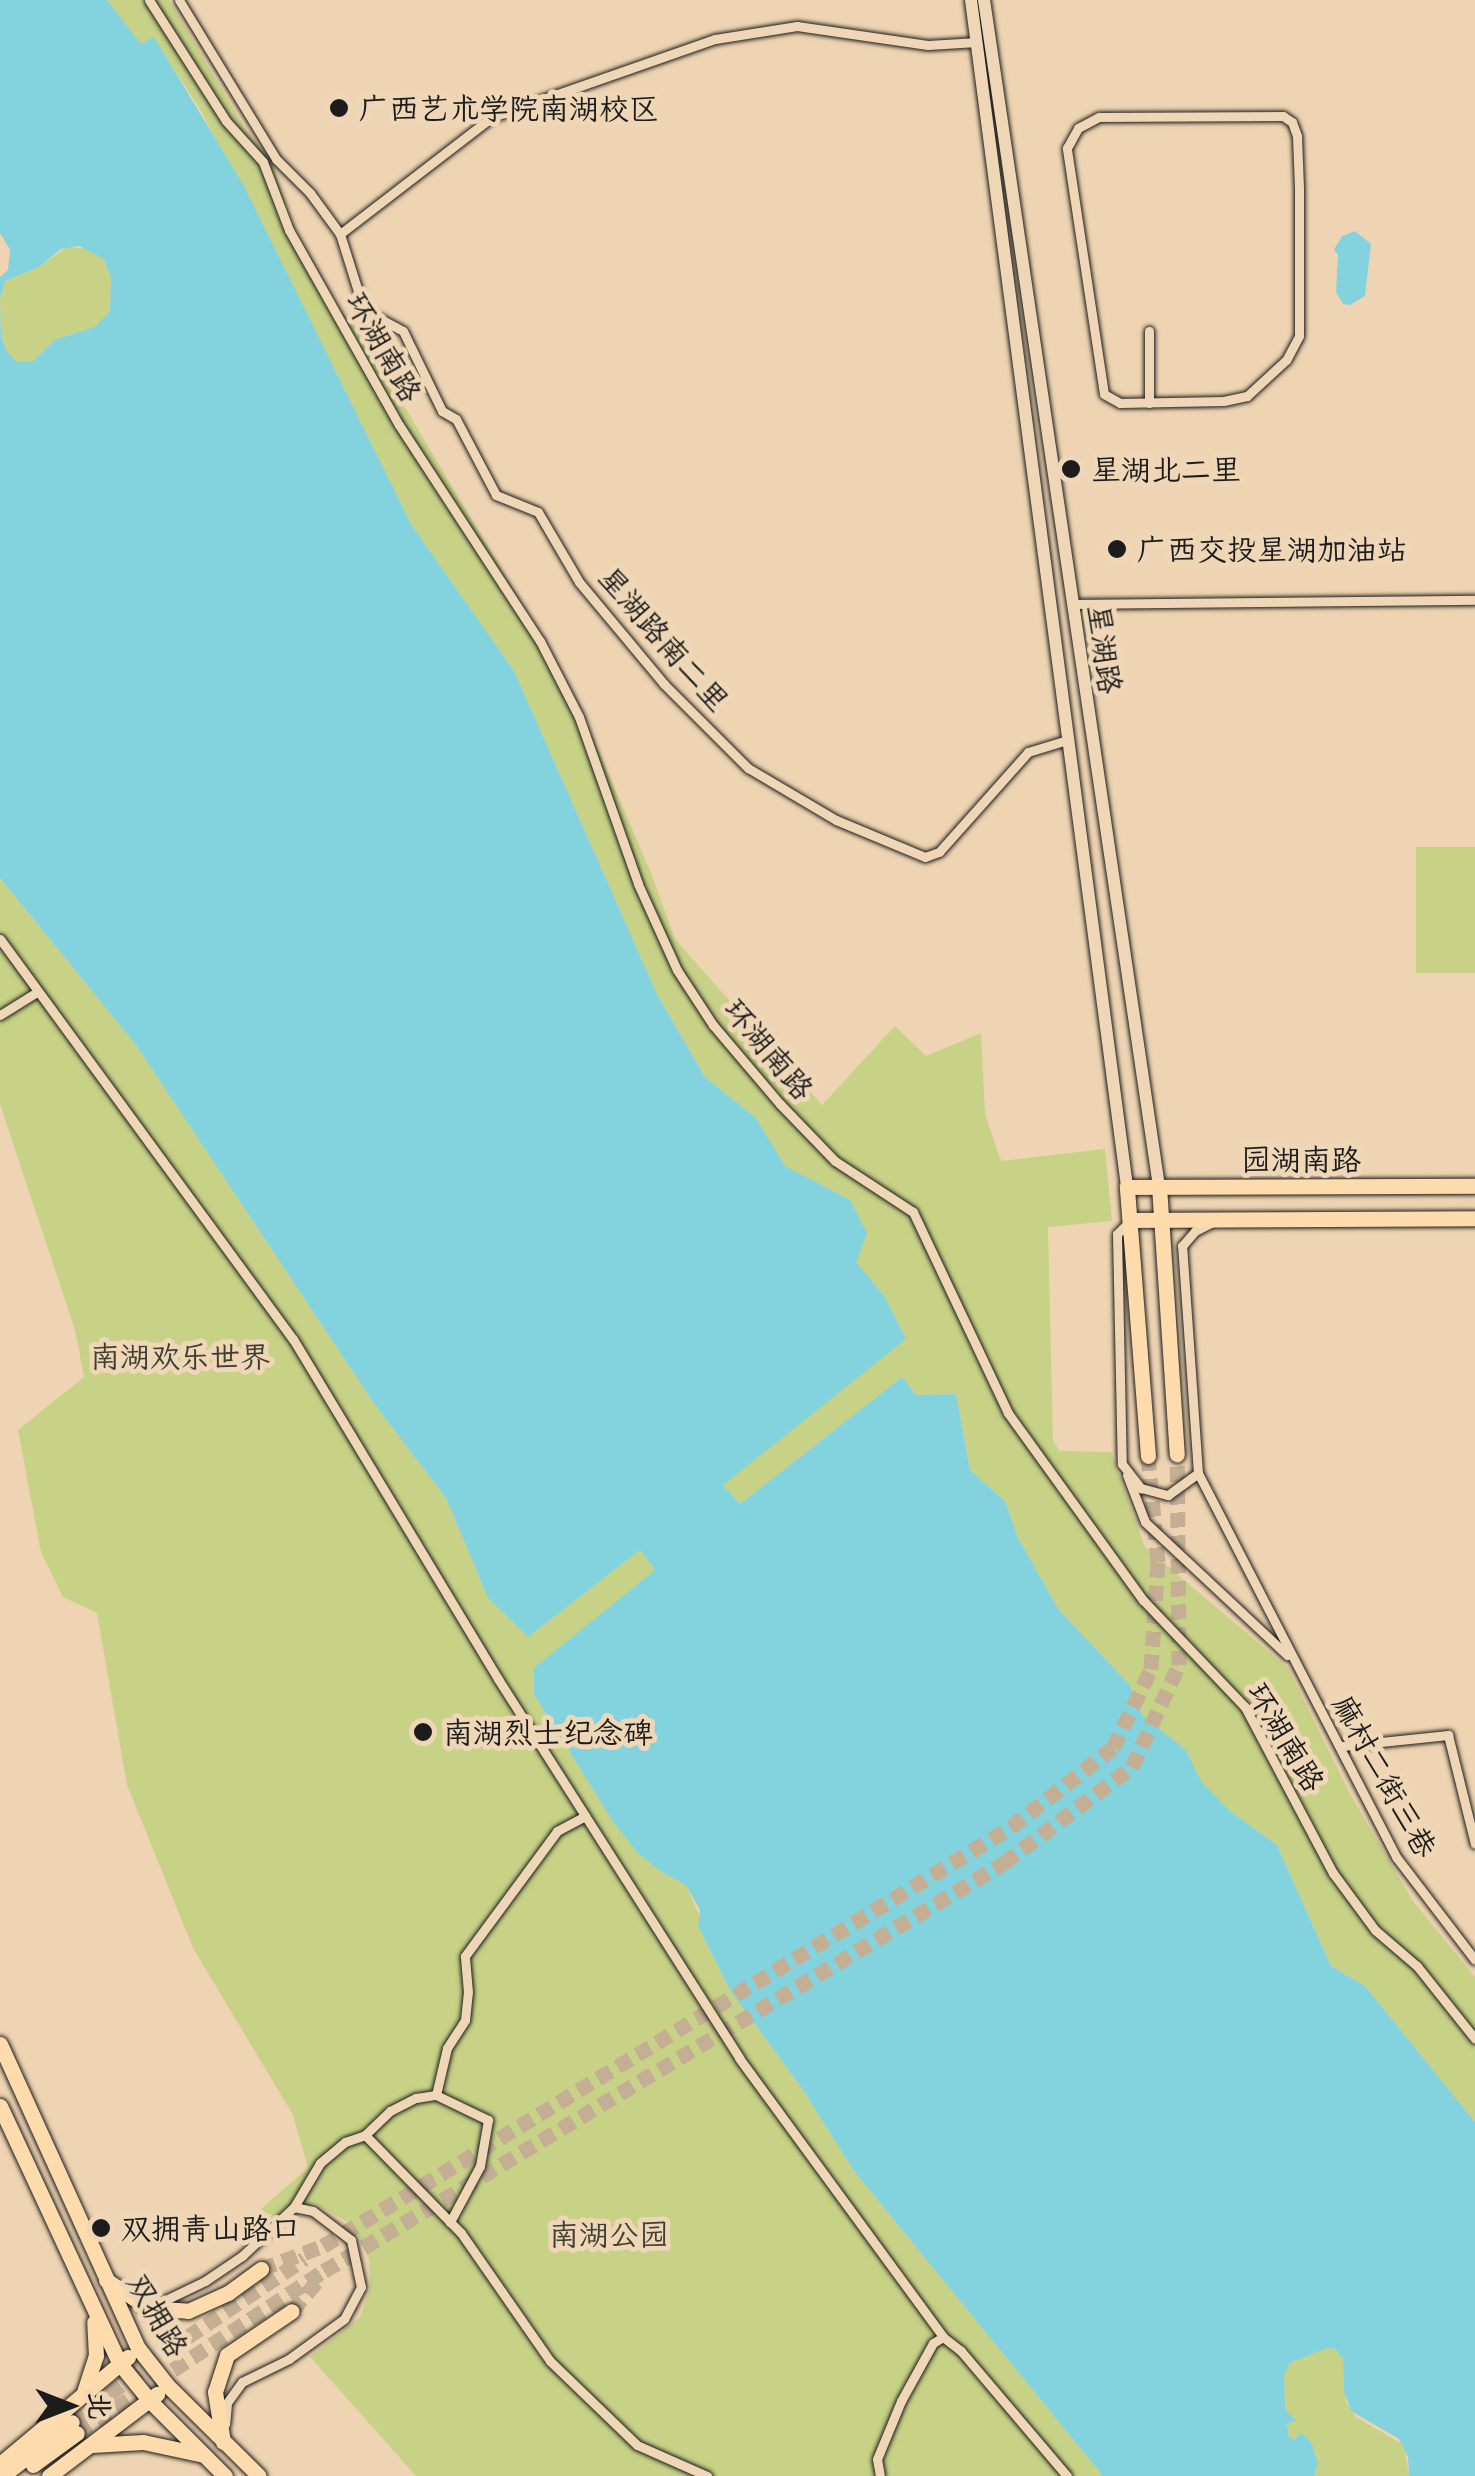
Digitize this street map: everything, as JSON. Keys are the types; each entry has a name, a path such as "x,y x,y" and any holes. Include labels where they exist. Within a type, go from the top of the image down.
{"main road":[{"name":"星湖路","path":"971,0 1127,1188"},
{"name":"星湖路","path":"984,0 1159,1186"},
{"path":"1159,1186 1177,1454"},
{"name":"园湖南路","path":"1127,1188 1475,1186"},
{"path":"1127,1188 1148,1456"},
{"name":"园湖南路","path":"1131,1220 1475,1218"},
{"name":"双拥路","path":"0,2044 138,2348 167,2385 259,2476"},
{"name":"双拥路","path":"0,2106 120,2364 150,2401 226,2476"},
{"path":"106,2280 149,2308 188,2311 228,2293 261,2269"},
{"path":"84,2392 96,2356 92,2308"},
{"path":"223,2442 215,2392 226,2356 292,2311"},
{"path":"0,2464 138,2348"},
{"path":"2,2476 150,2401 167,2385"},
{"path":"50,2476 79,2434"},
{"path":"17,2476 79,2434 204,2455"}],"street":[{"name":"环湖南路","path":"149,0 226,121 263,162 289,230 400,425 540,642 579,717 638,884 677,970 713,1024 780,1104 836,1161 913,1212 1008,1413 1060,1490 1142,1600 1245,1707 1333,1872 1375,1930 1417,1966 1475,2039"},
{"path":"179,0 276,159 310,193 340,234 492,117 715,39 797,26 928,45 977,42"},
{"path":"1283,116 1292,122 1297,136 1300,336 1286,360 1246,396 1148,402 1120,403 1104,394 1067,148 1078,128 1100,117 1283,116"},
{"name":"星湖路南二里","path":"340,234 364,310 403,331 442,411 456,419 496,494 538,512 578,582 664,684 748,768 836,820 925,857 940,852 1028,752 1067,740"},
{"path":"1148,331 1148,402"},
{"path":"1073,604 1475,600"},
{"path":"0,940 293,1339 585,1816 739,2058 943,2337 961,2351 1067,2476"},
{"path":"0,1015 36,992"},
{"path":"1220,1219 1194,1230 1182,1246 1198,1473 1292,1661"},
{"path":"1131,1220 1117,1234 1122,1464 1146,1522 1292,1661"},
{"path":"1122,1464 1142,1488 1168,1495 1198,1473"},
{"name":"麻村二街三巷","path":"1292,1661 1342,1746 1397,1858 1475,1960"},
{"path":"1342,1746 1448,1735 1475,1844"},
{"path":"436,2094 447,2048 465,2020 465,1956 557,1831 585,1816"},
{"path":"149,2308 206,2281 242,2256 294,2207 320,2163 346,2142 365,2135 390,2111 416,2098 436,2094 488,2120 480,2166 450,2222"},
{"path":"365,2135 450,2222 562,2374 637,2445 707,2476"},
{"path":"223,2442 227,2404 242,2382 289,2358 344,2319 361,2287 350,2240 313,2211 294,2207"},
{"path":"880,2476 877,2459 901,2401 933,2344 943,2337"}],"green space":[{"path":"107,0 169,0 246,130 272,162 293,229 336,307 357,327 543,639 587,724 675,939 822,1105 895,1026 926,1056 981,1033 985,1114 1001,1161 1105,1149 1112,1221 1048,1227 1053,1441 1060,1451 1111,1452 1145,1547 1288,1668 1350,1794 1413,1901 1475,1977 1475,2122 1365,1986 1331,1966 1277,1845 1230,1811 1201,1781 1186,1750 1143,1716 1129,1684 1059,1610 1018,1538 1005,1501 970,1470 956,1394 916,1395 902,1377 740,1504 722,1484 906,1339 885,1297 855,1262 850,1200 784,1166 756,1118 705,1077 658,996 514,671 411,524 200,109 153,38 141,45"},
{"path":"67,247 90,249 104,259 111,278 110,311 95,327 56,339 32,362 17,362 6,350 1,336 0,298 5,281 39,267"},
{"path":"1416,847 1475,847 1475,973 1416,973"},
{"name":"南湖公园","path":"0,878 136,1045 373,1402 446,1498 488,1598 528,1637 640,1550 655,1570 535,1668 660,1871 686,1884 731,1992 801,2087 854,2171 1103,2476 416,2476 310,2357 360,2317 370,2289 369,2259 353,2225 314,2203 241,2245 231,2235 308,2168 293,2115 193,1948 127,1785 97,1613 63,1597 41,1552 18,1430 84,1377 75,1330 0,1104"},
{"path":"1327,2348 1335,2349 1343,2359 1346,2403 1356,2417 1404,2445 1409,2476 1314,2476 1318,2464 1290,2439 1287,2424 1295,2419 1285,2409 1284,2371 1290,2363"}],"water":[{"path":"0,0 107,0 141,44 154,37 244,186 411,524 514,671 658,996 705,1077 756,1118 785,1166 850,1200 867,1233 856,1262 885,1297 906,1339 723,1485 740,1504 902,1377 916,1395 956,1394 970,1470 1005,1501 1018,1538 1059,1610 1129,1684 1143,1716 1186,1750 1201,1781 1230,1811 1277,1845 1331,1966 1365,1986 1475,2122 1475,2476 1409,2476 1408,2457 1399,2439 1351,2411 1344,2392 1343,2359 1335,2349 1327,2348 1290,2363 1284,2375 1285,2409 1296,2420 1287,2424 1289,2437 1294,2440 1301,2433 1311,2442 1318,2464 1314,2476 1103,2476 854,2171 801,2087 731,1992 698,1926 700,1910 686,1885 637,1852 612,1820 534,1694 534,1668 655,1570 640,1550 528,1637 488,1598 446,1498 373,1402 136,1045 0,878 0,298 0,277 8,270 10,250 0,233","holes":["79,246 104,259 111,278 110,311 95,327 56,339 32,362 17,362 6,350 1,336 0,298 5,281 39,267 61,249"]},
{"path":"1355,231 1371,244 1365,296 1350,305 1343,304 1336,292 1338,255 1334,250 1342,236"}],"tunnel":[{"path":"77,2433 324,2271 1004,1863 1132,1767 1179,1665 1177,1454"},
{"path":"261,2269 323,2246 1011,1827 1113,1748 1151,1669 1158,1562 1148,1456"},
{"path":"72,2422 168,2350 304,2259"},
{"path":"292,2311 319,2279"}],"place":[{"name":"广西艺术学院南湖校区","path":"339,108"},
{"name":"星湖北二里","path":"1071,469"},
{"name":"广西交投星湖加油站","path":"1117,549"},
{"name":"南湖烈士纪念碑","path":"423,1732"},
{"name":"双拥青山路口","path":"101,2228"}],"park label":[{"name":"南湖欢乐世界","path":"180,1356"}]}
